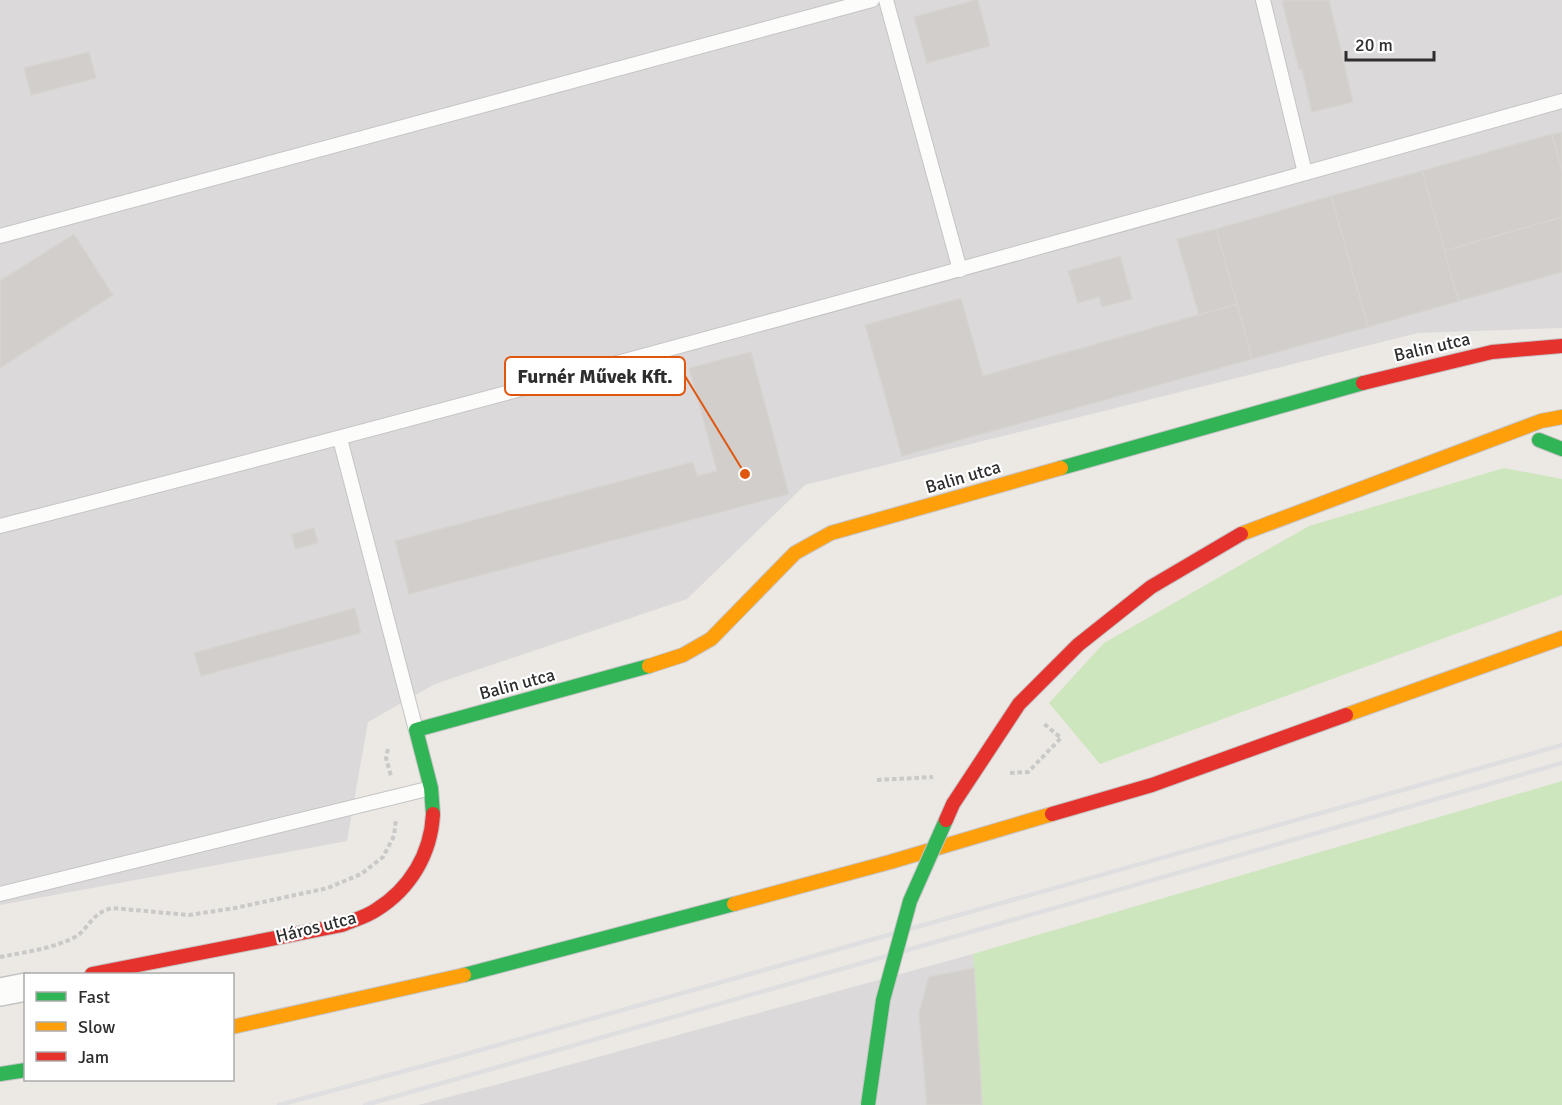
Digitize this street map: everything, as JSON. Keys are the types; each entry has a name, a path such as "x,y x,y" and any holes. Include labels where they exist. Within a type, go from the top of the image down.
{"street":[{"name":"Balin utca","path":"416,730 632,672 683,655 711,639 795,553 831,533 1395,374 1492,352 1562,346"},
{"path":"868,1105 884,1000 910,901 952,804 1020,705 1078,645 1151,587 1241,534 1541,421 1562,417"},
{"path":"1452,455 1528,442 1562,439"},
{"path":"1528,442 1562,449"},
{"path":"234,1027 450,979 913,855 1152,785 1562,638"},
{"name":"Háros utca","path":"102,973 342,925 375,910 406,886 424,856 431,830 431,788 416,730"},
{"path":"0,992 24,987"},
{"path":"0,1074 24,1070"}],"lane":[{"path":"0,236 872,0"},
{"path":"886,0 960,270"},
{"path":"1263,0 1305,173"},
{"path":"0,526 340,439 960,270 1562,101"},
{"path":"340,439 416,730"},
{"path":"0,894 431,788"}],"path":[{"path":"999,773 1028,772 1061,738 1020,705"},
{"path":"0,957 39,950 76,936 90,920 102,911 112,908 189,915 235,908 328,888 361,874 383,857 394,836 397,812 396,796 386,758 389,744 416,730"}],"shaded area":[{"path":"0,0 1562,0 1562,328 1418,333 805,485 687,599 435,684 368,722 347,841 0,905"},
{"path":"973,954 982,1105 418,1105 525,1077"}],"green space":[{"path":"1504,468 1562,479 1562,595 1100,764 1049,703 1104,643 1309,526"},
{"path":"1562,781 1562,1105 982,1105 973,954"}],"building":[{"path":"978,0 990,46 927,63 914,17"},
{"path":"1282,0 1329,0 1353,102 1312,112"},
{"path":"89,52 96,78 31,95 24,68"},
{"path":"1562,132 1562,171 1552,134"},
{"path":"1552,134 1562,171 1562,217 1444,251 1422,171"},
{"path":"1422,171 1459,301 1368,327 1331,196"},
{"path":"1331,196 1368,327 1252,359 1216,229"},
{"path":"1562,217 1562,272 1459,301 1444,251"},
{"path":"1216,229 1237,304 1199,315 1177,239"},
{"path":"74,234 113,295 0,368 0,281"},
{"path":"1120,256 1132,299 1102,307 1099,297 1078,303 1068,271"},
{"path":"961,298 983,376 1237,304 1252,359 902,456 865,325"},
{"path":"751,352 789,494 409,594 395,541 693,462 697,476 717,471 689,368"},
{"path":"314,528 318,543 295,549 292,534"},
{"path":"355,608 361,633 201,676 194,653"},
{"path":"974,968 982,1105 927,1105 919,1013 929,977"}],"railway":[{"path":"279,1105 1562,745"},
{"path":"365,1105 1562,763"}],"traffic: fast":[{"path":"1061,468 1363,383"},
{"path":"1539,440 1562,449"},
{"path":"433,814 431,788 416,730 649,666"},
{"path":"868,1105 883,1000 910,901 946,820"},
{"path":"464,975 734,904"},
{"path":"0,1074 24,1070"}],"traffic: slow":[{"path":"1241,534 1541,421 1562,417"},
{"path":"649,666 683,655 711,639 795,553 831,533 1061,468"},
{"path":"1346,715 1562,638"},
{"path":"734,904 890,862 1052,814"},
{"path":"234,1027 464,975"}],"traffic: jam":[{"path":"1363,383 1492,352 1562,346"},
{"path":"946,820 953,804 1019,704 1078,645 1151,587 1241,534"},
{"path":"1052,814 1152,785 1346,715"},
{"path":"97,973 342,925 368,915 399,892 416,869 428,843 433,814"}],"place":[{"name":"Furnér Művek Kft.","path":"745,474"}]}
